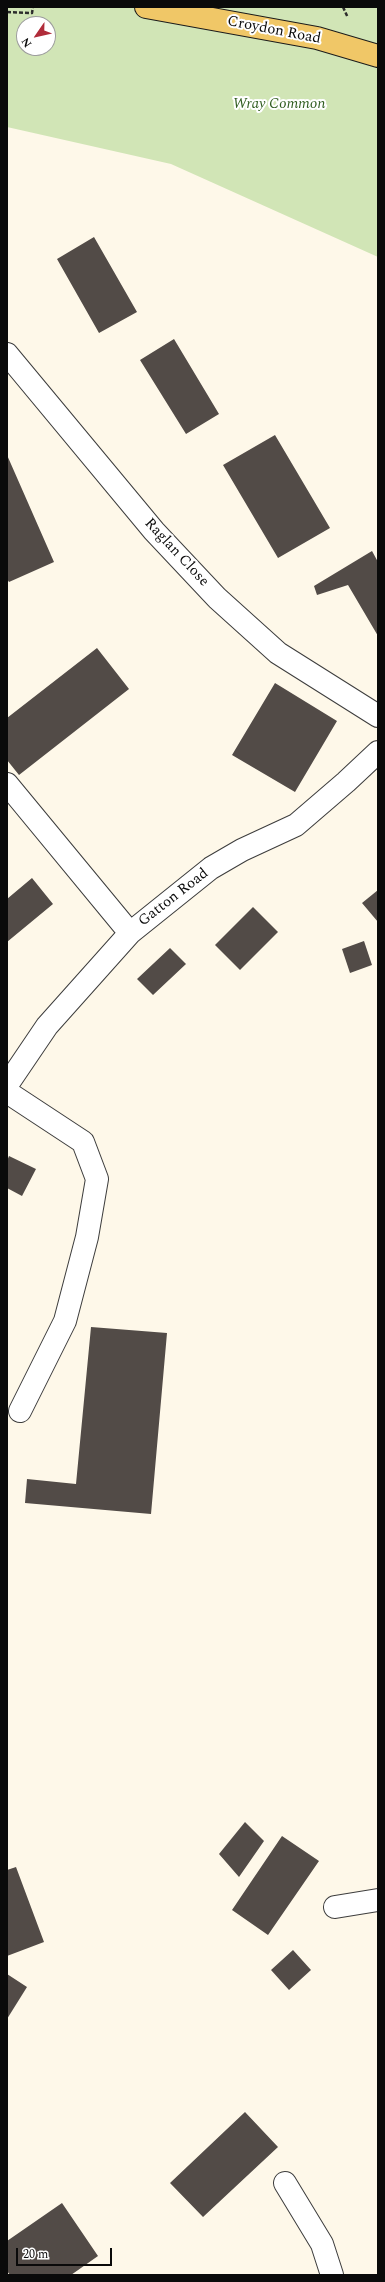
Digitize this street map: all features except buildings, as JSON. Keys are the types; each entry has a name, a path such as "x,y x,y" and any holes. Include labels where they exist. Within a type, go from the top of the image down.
{"main road":[{"name":"Croydon Road","path":"146,7 317,38 378,56"}],"street":[{"name":"Raglan Close","path":"7,354 154,531 217,598 278,653 378,716"},
{"name":"Gatton Road","path":"7,1085 47,1026 130,933 211,868 242,850 296,825 378,752"},
{"path":"7,784 130,933"},
{"path":"7,1092 83,1142 97,1179 87,1237 65,1321 20,1411"},
{"path":"335,1907 378,1900"},
{"path":"285,2183 322,2244 332,2275"}],"path":[{"path":"7,12 32,13 33,7"}],"green space":[{"name":"Wray Common","path":"7,7 378,7 378,257 171,164 7,127"}]}
